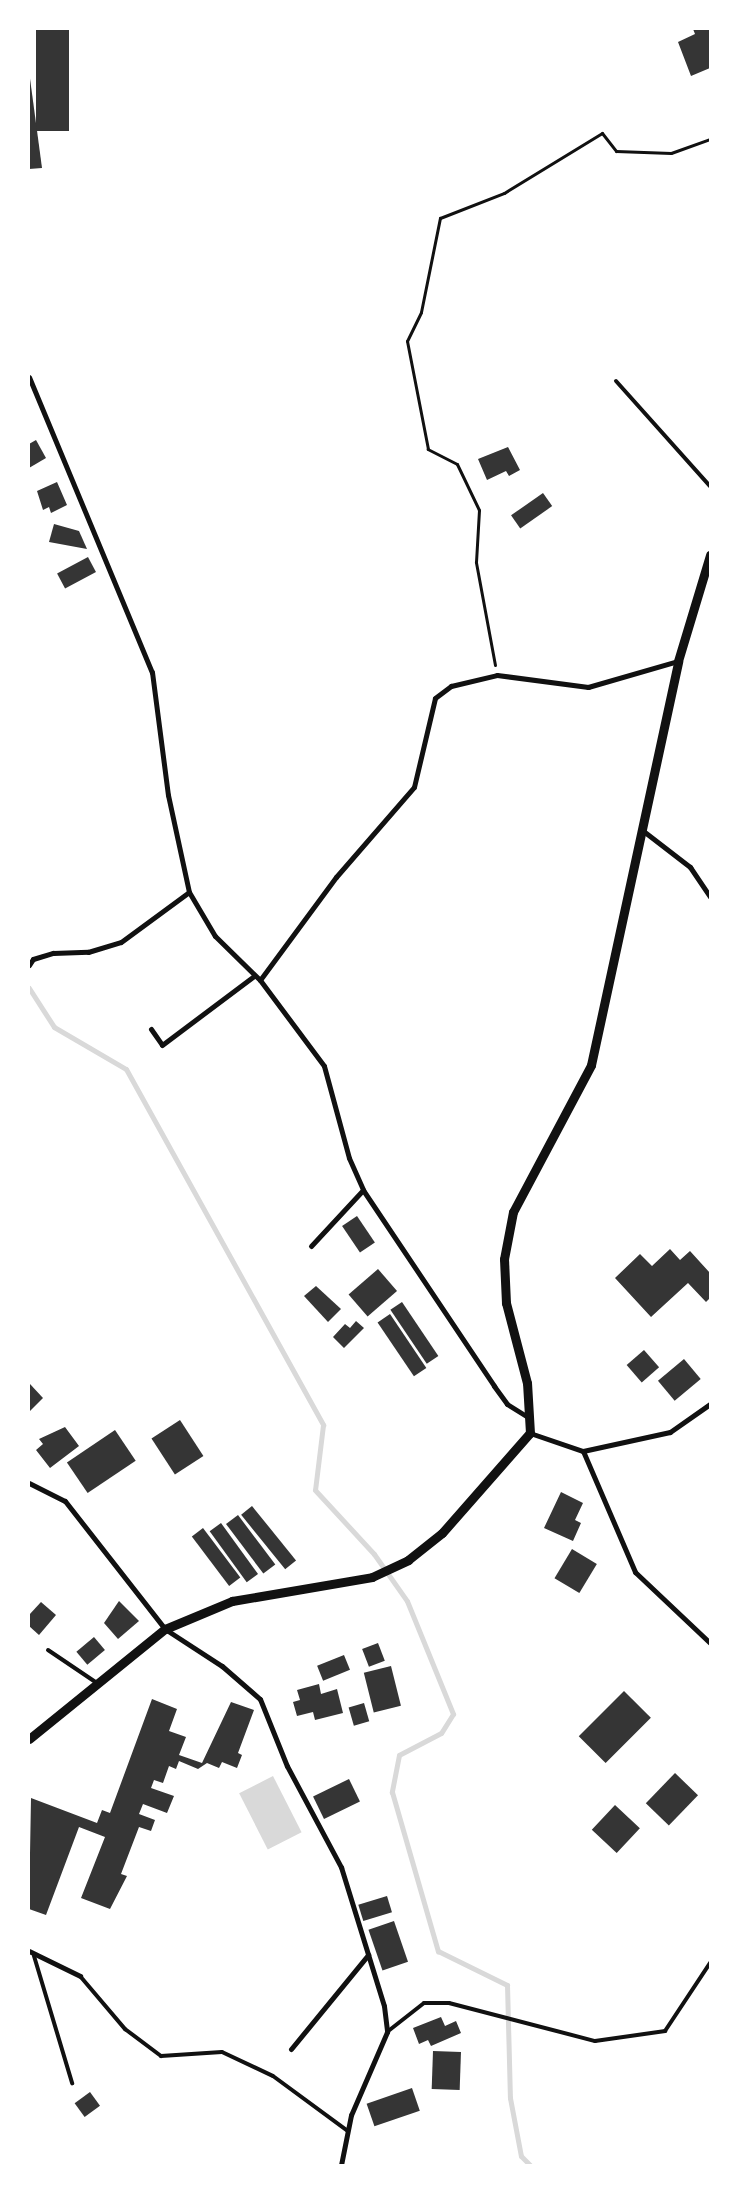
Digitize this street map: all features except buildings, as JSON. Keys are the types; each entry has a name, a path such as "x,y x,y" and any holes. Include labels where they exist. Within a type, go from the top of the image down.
{"street":[{"path":"29,377 152,672 168,796 189,892 215,936 260,980 324,1066 349,1158 363,1190 507,1404 529,1417"},
{"path":"29,1739 165,1629 232,1601 372,1577 408,1560 442,1533 530,1433 527,1383 506,1303 504,1259 513,1212 591,1065 640,829 678,661 710,555"},
{"path":"260,980 336,877 414,786 435,698 451,686 497,675 588,687 678,661"},
{"path":"640,829 690,867 710,897"},
{"path":"29,966 33,959 53,953 88,952 121,942 189,892"},
{"path":"151,1029 162,1045 254,976"},
{"path":"310,1246 363,1190"},
{"path":"530,1433 583,1452 670,1432 710,1404"},
{"path":"583,1452 635,1572 710,1644"},
{"path":"29,1483 65,1501 165,1629 222,1666 260,1699 287,1766 341,1867 368,1955 387,2032 348,2131 341,2165"},
{"path":"29,1952 80,1976"},
{"path":"291,2049 368,1955"}],"lane":[{"path":"616,381 710,486"},
{"path":"48,1650 99,1684"},
{"path":"34,1956 72,2083"},
{"path":"387,2032 424,2003 449,2003 595,2041 665,2031 710,1963"},
{"path":"80,1976 125,2029 161,2056 222,2052 273,2076 348,2131"}],"path":[{"path":"497,675 476,562 479,510 457,464 428,449 407,341 421,312 440,218 504,194 602,132 616,151 671,153 710,139"}],"shaded area":[{"path":"273,1776 302,1832 268,1849 239,1793"}],"waterway":[{"path":"29,988 54,1027 126,1069 323,1425 315,1490 374,1554 407,1601 453,1714 441,1733 399,1755 392,1792 438,1951 507,1985 510,2098 521,2156 530,2165"}]}
